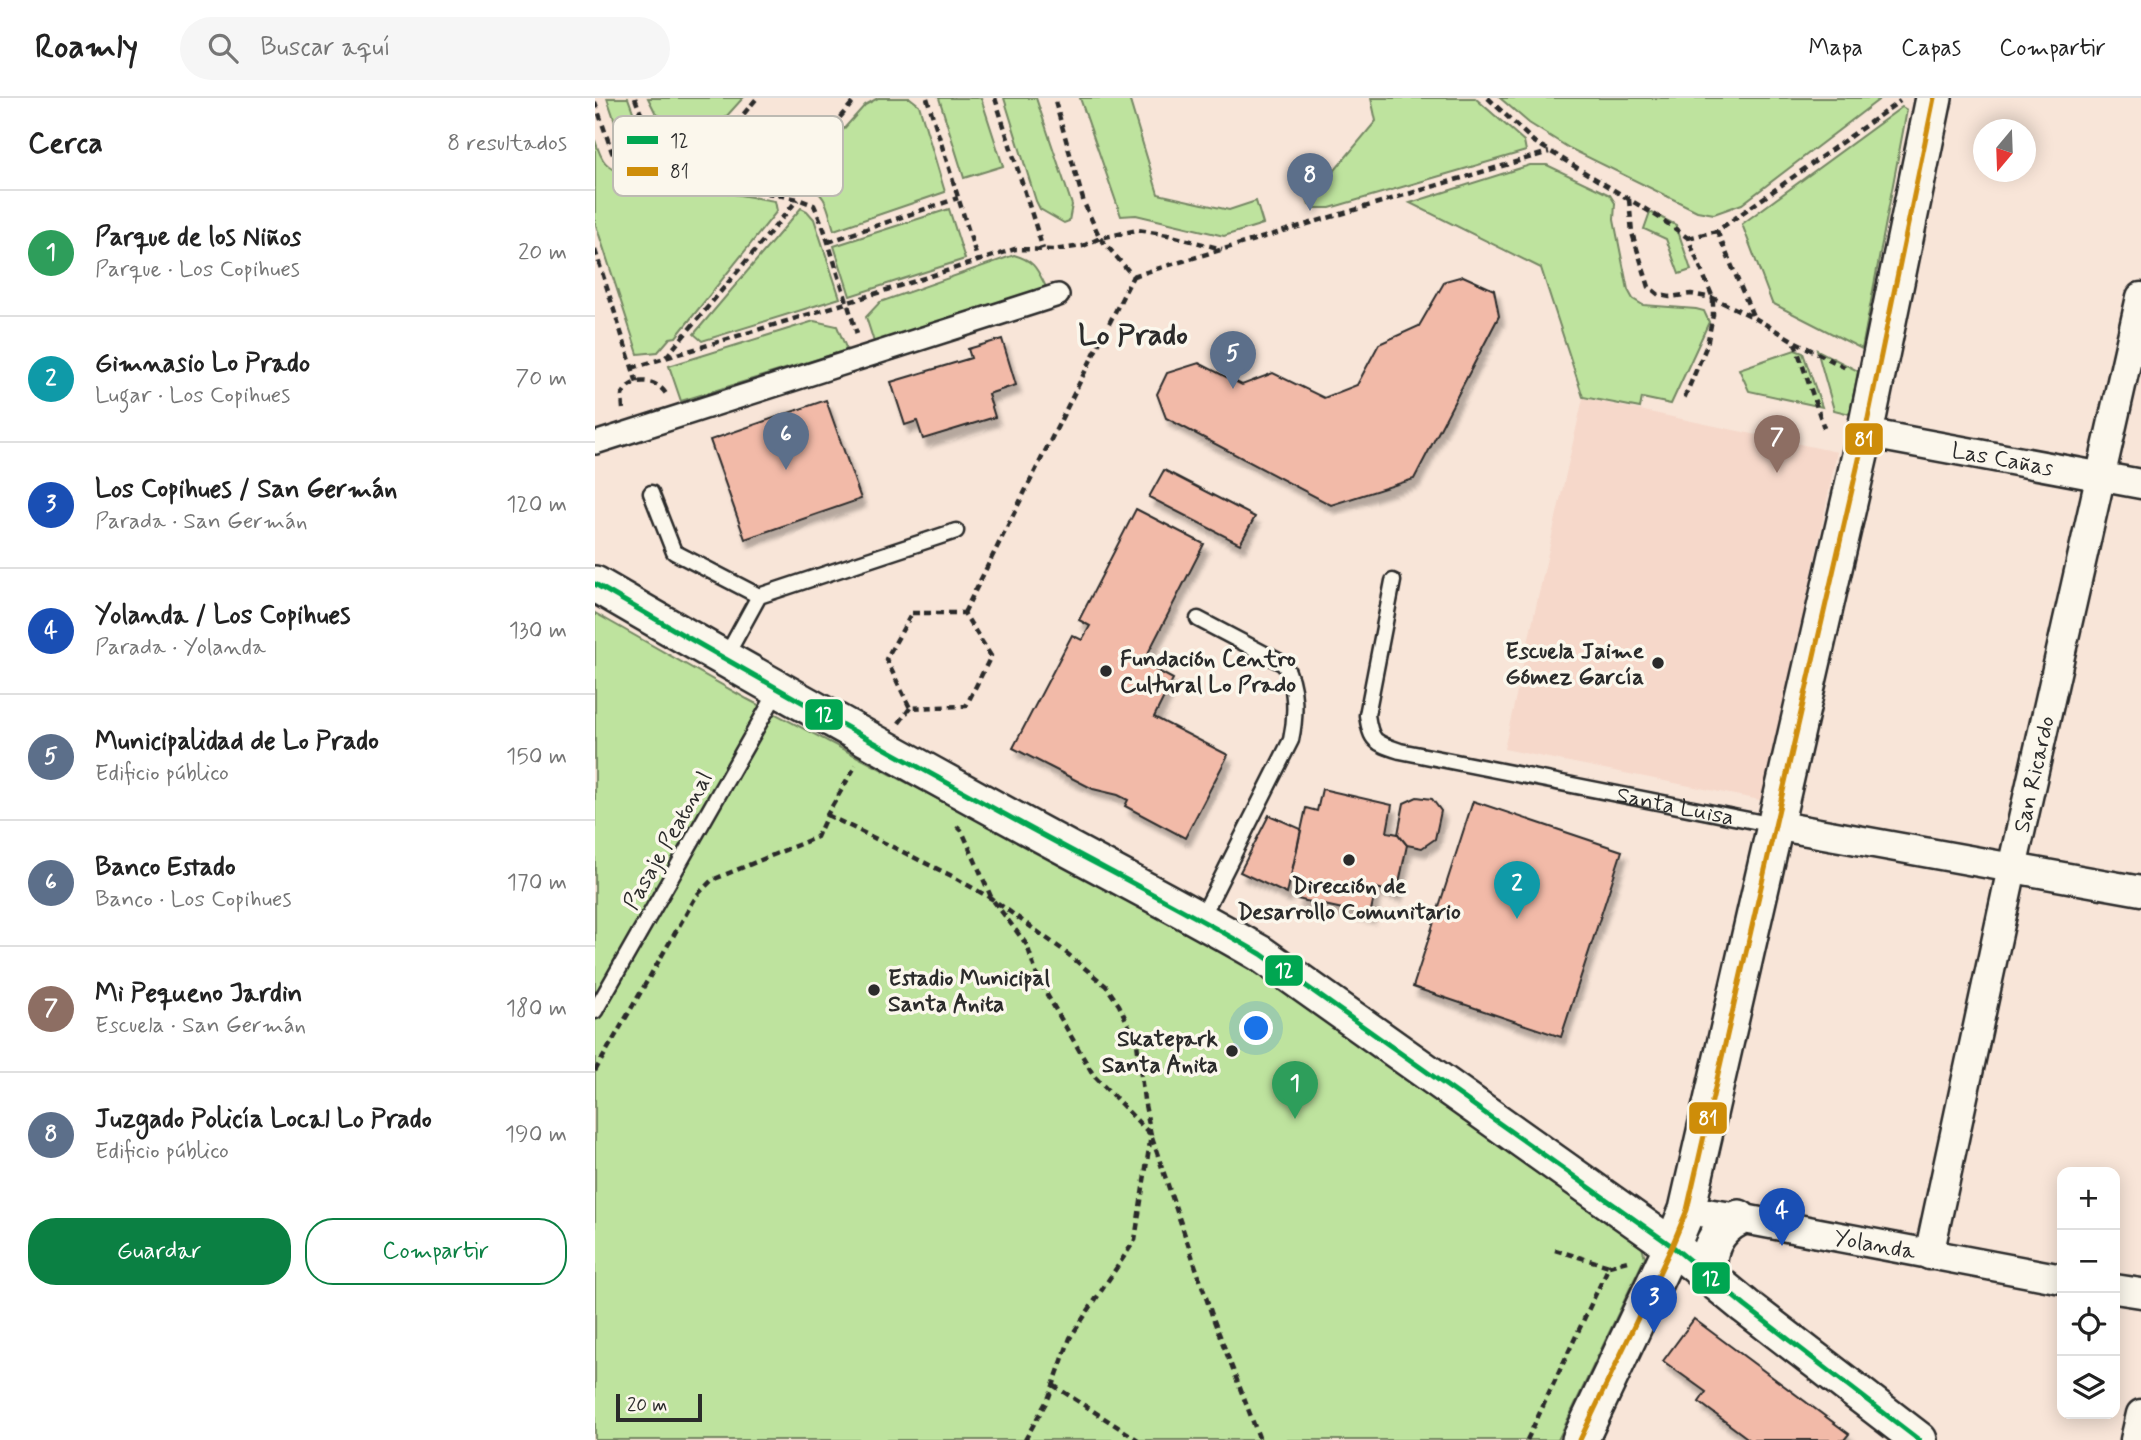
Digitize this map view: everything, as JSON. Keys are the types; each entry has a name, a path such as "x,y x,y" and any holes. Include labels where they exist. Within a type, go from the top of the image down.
{"street":[{"path":"1580,1440 1662,1239 1687,1210 1865,433 1934,98"},
{"path":"595,443 1058,295"},
{"name":"San Ricardo","path":"1929,1255 2012,868 2141,297"},
{"name":"Las Cañas","path":"1865,433 2141,484"},
{"path":"595,584 778,690 868,760 1129,883 1201,919 1261,954 1662,1239 1919,1440"},
{"name":"Santa Luisa","path":"1775,825 2141,891"},
{"name":"Yolanda","path":"1687,1210 2057,1278"},
{"path":"1710,1277 1713,1242 1727,1224 1739,1218"},
{"path":"2120,1290 2141,1293"},
{"path":"2135,1440 2141,1414"}],"lane":[{"path":"650,493 674,552 759,596"},
{"path":"724,659 759,596 956,531"},
{"name":"Santa Luisa","path":"1393,580 1367,715 1370,733 1378,744 1400,751 1775,825"},
{"path":"1198,619 1284,664 1291,675 1294,723 1290,740 1201,919"},
{"name":"Pasaje Peatonal","path":"595,1012 778,690"}],"path":[{"path":"635,98 641,116"},
{"path":"742,116 757,98"},
{"path":"843,116 854,98"},
{"path":"927,98 978,261"},
{"path":"995,98 1043,249"},
{"path":"1054,98 1084,203 1100,238 1133,276"},
{"path":"1488,98 1533,141 1660,218 1688,238 1713,298 1713,315 1707,345 1683,401"},
{"path":"1688,238 1717,231 1904,98"},
{"path":"595,102 613,152"},
{"path":"964,613 1133,276 1549,152"},
{"path":"783,196 814,205 865,357"},
{"path":"828,242 958,198"},
{"path":"665,359 798,199"},
{"path":"1629,199 1632,233 1649,287 1659,295 1671,297 1691,294 1713,298 1875,383"},
{"path":"632,368 1015,249 1053,250 1083,246 1100,238 1138,230 1222,249"},
{"path":"1717,231 1753,317"},
{"path":"595,250 637,383"},
{"path":"1794,341 1824,428"},
{"path":"910,708 886,659 912,612 964,613"},
{"path":"595,1071 697,895 712,880 817,837 827,815 910,708 966,706 991,656 964,613"},
{"path":"827,815 992,899 1063,950 1106,986 1119,1005 1136,1043 1151,1135 1213,1318 1260,1440"},
{"path":"952,821 962,831 992,899 1027,945 1038,979 1094,1076 1151,1135"},
{"path":"1025,1440 1049,1397 1070,1338 1135,1240 1151,1135"},
{"path":"1555,1250 1609,1266 1637,1258 1662,1239"},
{"path":"1527,1440 1609,1266"},
{"path":"1053,1385 1138,1440"}],"shaded area":[{"name":"Escuela Jaime Gómez García","path":"1583,398 1837,452 1765,801 1504,749"}],"green space":[{"path":"607,98 628,98 635,116 613,116"},
{"path":"648,98 743,98 727,116 656,114"},
{"path":"878,98 910,98 919,105 945,192 834,230 821,196 843,196 843,130 865,105"},
{"path":"939,98 981,98 1003,166 964,178"},
{"path":"1004,98 1036,98 1072,205 1069,221 1064,223 1040,209"},
{"path":"1080,98 1129,98 1158,194 1229,210 1256,201 1263,224 1224,236 1136,215 1121,216"},
{"path":"1371,98 1475,98 1524,141 1526,151 1330,208 1309,205 1302,185 1331,175 1376,121"},
{"path":"1500,98 1881,98 1742,204 1714,214 1697,211 1569,148 1529,123"},
{"path":"1902,107 1907,110 1862,349 1772,303 1742,224"},
{"path":"595,140 605,163 613,168 613,196 745,196 775,201 777,211 676,337 670,338 658,352 638,354 595,222"},
{"path":"1530,165 1547,165 1610,195 1615,203 1614,220 1628,290 1633,299 1643,305 1704,311 1709,322 1671,404 1642,398 1640,408 1583,397 1541,268 1410,203"},
{"path":"801,208 814,219 840,298 702,341 694,334"},
{"path":"949,209 965,259 850,296 834,246"},
{"path":"1650,212 1676,225 1691,270 1679,274 1666,239 1644,229"},
{"path":"1014,255 1035,266 1046,287 874,342 866,317 880,302"},
{"path":"814,321 837,326 847,350 681,401 669,366"},
{"path":"1795,350 1803,353 1822,407 1749,391 1739,369"},
{"path":"1817,350 1858,371 1850,414 1834,410"},
{"name":"Estadio Municipal Santa Anita","path":"595,613 747,699 1234,954 1639,1238 1645,1257 1558,1440 595,1440"}],"building":[{"path":"1463,276 1494,290 1499,316 1414,479 1331,505 1166,418 1157,394 1167,373 1199,363 1242,385 1273,373 1324,398 1357,385 1379,344 1419,326 1445,281"},
{"path":"1002,339 1016,385 988,394 995,417 923,439 917,421 905,425 891,382 971,358 968,349"},
{"path":"826,400 861,499 745,539 710,440"},
{"path":"1164,470 1255,517 1240,544 1149,497"},
{"name":"Fundación Centro Cultural Lo Prado","path":"1136,509 1204,544 1143,663 1173,679 1154,717 1228,755 1185,838 1125,806 1128,800 1093,789 1013,748 1072,635 1082,640 1090,626 1079,620"},
{"name":"Dirección de Desarrollo Comunitario","path":"1322,789 1392,805 1387,832 1398,834 1407,845 1397,893 1376,888 1370,915 1297,899 1302,878 1291,876 1306,808 1317,811"},
{"path":"1417,797 1432,799 1441,811 1435,839 1422,848 1407,845 1398,834 1404,803"},
{"path":"1473,801 1622,851 1561,1037 1413,987"},
{"path":"1269,815 1301,829 1287,894 1240,872"},
{"path":"1694,1319 1849,1434 1844,1440 1750,1440 1699,1402 1706,1392 1663,1361"}],"transit line":[{"name":"81","path":"1580,1440 1687,1210 1865,433 1934,98"},
{"name":"12","path":"595,584 857,733 1261,954 1672,1246 1919,1440"}],"place":[{"name":"Juzgado Policía Local Lo Prado","path":"1310,211"},
{"name":"Municipalidad de Lo Prado","path":"1233,389"},
{"name":"Banco Estado","path":"786,470"},
{"name":"Mi Pequeno Jardin","path":"1777,473"},
{"name":"Escuela Jaime Gómez García","path":"1658,663"},
{"name":"Fundación Centro Cultural Lo Prado","path":"1106,671"},
{"name":"Dirección de Desarrollo Comunitario","path":"1349,860"},
{"name":"Gimnasio Lo Prado","path":"1517,919"},
{"name":"Estadio Municipal Santa Anita","path":"874,990"},
{"name":"Skatepark Santa Anita","path":"1232,1051"},
{"name":"Parque de los Niños","path":"1295,1119"},
{"name":"Yolanda / Los Copihues","path":"1782,1246"},
{"name":"Los Copihues / San Germán","path":"1654,1333"}],"district":[{"name":"Lo Prado","path":"1133,334"}]}
